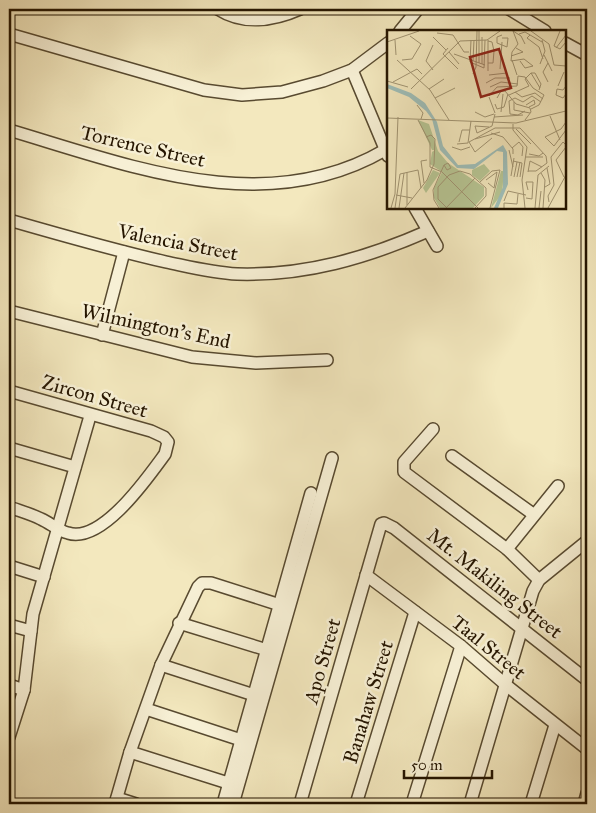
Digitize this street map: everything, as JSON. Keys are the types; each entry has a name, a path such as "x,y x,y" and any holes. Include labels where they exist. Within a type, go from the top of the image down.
{"street":[{"path":"218,9 234,18 245,20 268,18 300,9"},
{"path":"401,30 418,9"},
{"path":"509,9 543,30"},
{"path":"9,34 204,90 225,94 282,92 323,81 352,70 387,44"},
{"path":"566,44 587,55"},
{"path":"352,70 387,154"},
{"name":"Torrence Street","path":"9,130 154,173 231,184 292,183 319,178 387,154"},
{"path":"416,209 437,246"},
{"name":"Valencia Street","path":"9,220 124,252 211,271 236,274 310,270 348,262 386,249 428,231"},
{"path":"102,335 124,252"},
{"name":"Wilmington's End","path":"9,311 102,335 192,356 223,361 256,363 327,360"},
{"name":"Zircon Street","path":"9,391 90,416 151,431 164,437 168,442 165,454 158,464 117,514 107,522 74,534 56,527"},
{"path":"9,737 24,690 32,614 90,416"},
{"path":"433,429 404,462 404,472 507,549 539,580"},
{"path":"9,448 75,467"},
{"path":"452,456 533,514"},
{"path":"233,804 332,458"},
{"path":"507,549 533,514 558,486"},
{"path":"223,804 311,493"},
{"path":"9,507 56,527"},
{"name":"Mt. Makiling Street","path":"378,528 384,523 394,528 587,680"},
{"name":"Apo Street","path":"300,804 378,528"},
{"path":"470,804 522,627 539,580 587,541"},
{"path":"9,566 44,577"},
{"name":"Taal Street","path":"366,575 461,646 506,686 587,749"},
{"path":"136,804 116,801 130,752 161,665 194,592 202,584 212,583 280,605"},
{"name":"Banahaw Street","path":"356,804 415,612"},
{"path":"180,623 267,650"},
{"path":"9,625 30,632"},
{"path":"412,804 461,646"},
{"path":"161,665 254,695"},
{"path":"9,685 24,690"},
{"path":"146,709 241,740"},
{"path":"531,804 555,725"},
{"path":"130,752 228,784"},
{"path":"584,804 587,793"}]}
